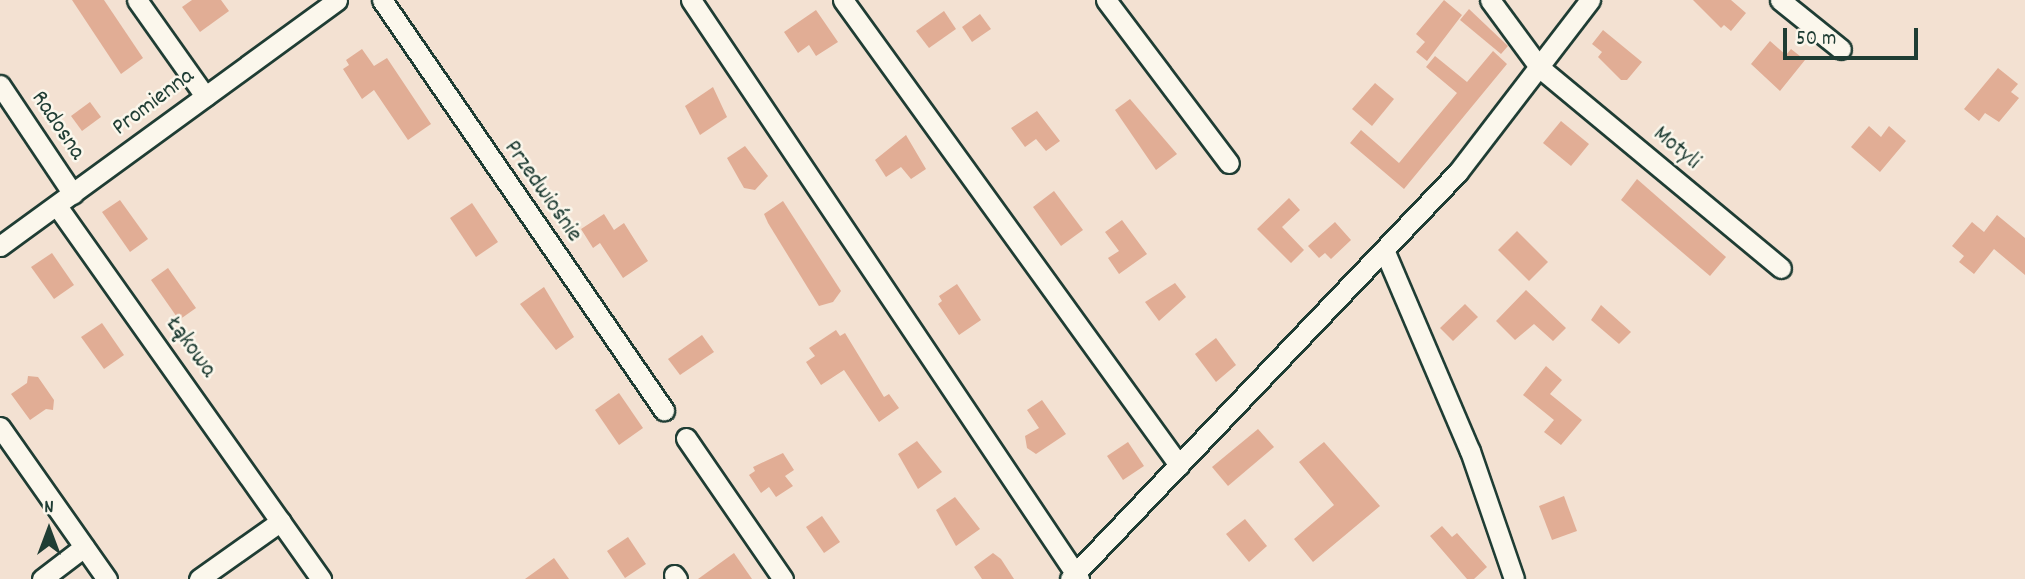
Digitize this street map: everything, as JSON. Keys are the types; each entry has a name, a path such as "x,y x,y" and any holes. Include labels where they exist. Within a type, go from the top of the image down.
{"street":[{"path":"137,0 205,96"},
{"name":"Promienna","path":"0,246 337,0"},
{"name":"Przedwiośnie","path":"382,0 664,411"},
{"path":"691,0 1075,577 1458,173 1590,0"},
{"path":"843,0 1179,465"},
{"path":"1106,0 1229,163"},
{"name":"Motyli","path":"1490,0 1540,68 1781,268"},
{"path":"1780,0 1841,49"},
{"name":"Radosna","path":"0,85 65,200"},
{"name":"Łąkowa","path":"65,200 321,579"},
{"path":"1385,252 1470,451 1514,579"},
{"path":"0,427 107,579"},
{"path":"686,438 783,579"},
{"path":"199,579 281,521"},
{"path":"42,579 84,547"}],"building":[{"path":"72,0 104,0 143,58 121,74"},
{"path":"192,0 221,0 229,11 200,32 182,7"},
{"path":"1444,0 1462,15 1427,61 1416,52 1425,42 1416,34"},
{"path":"1693,0 1731,0 1746,13 1731,31 1724,25 1721,28"},
{"path":"1469,9 1508,46 1501,54 1460,20"},
{"path":"816,10 838,42 816,56 809,45 798,53 784,32"},
{"path":"944,11 956,29 929,48 916,31"},
{"path":"980,14 991,29 972,42 962,27"},
{"path":"1603,30 1642,62 1627,80 1621,80 1598,57 1602,52 1592,44"},
{"path":"1770,41 1786,55 1791,49 1805,60 1780,91 1751,64"},
{"path":"362,49 374,66 387,58 431,124 408,140 374,90 362,99 343,69 349,65 346,60"},
{"path":"1493,51 1507,64 1404,189 1350,143 1361,130 1399,163 1457,93 1426,67 1435,56 1467,82"},
{"path":"1998,68 2018,84 2011,92 2019,98 1999,122 1985,113 1979,121 1964,109"},
{"path":"1375,83 1394,99 1372,126 1352,109"},
{"path":"713,87 727,117 700,135 685,106"},
{"path":"1130,99 1177,154 1156,170 1115,110"},
{"path":"90,102 101,117 82,131 71,116"},
{"path":"1037,111 1060,141 1046,151 1036,139 1025,147 1011,128"},
{"path":"1561,121 1589,144 1571,166 1543,143"},
{"path":"1869,126 1881,137 1889,126 1906,141 1880,172 1851,147"},
{"path":"906,135 926,169 911,179 901,167 886,177 875,160"},
{"path":"745,146 768,176 755,190 744,188 727,158"},
{"path":"1637,179 1726,257 1710,276 1621,200"},
{"path":"1054,191 1083,230 1061,246 1033,207"},
{"path":"1289,198 1300,210 1282,227 1304,250 1291,263 1257,229"},
{"path":"120,200 148,239 130,252 102,212"},
{"path":"783,201 841,291 833,302 819,306 768,223 764,214"},
{"path":"472,203 498,242 476,257 450,218"},
{"path":"604,214 614,230 624,223 648,261 623,278 600,243 593,248 581,229"},
{"path":"1997,215 2025,238 2025,275 1994,249 1974,274 1959,262 1964,256 1952,246 1972,222 1984,232"},
{"path":"1122,220 1147,254 1119,274 1108,258 1119,251 1105,232"},
{"path":"1335,222 1351,240 1331,259 1325,253 1319,258 1308,246"},
{"path":"1517,231 1548,262 1529,281 1498,250"},
{"path":"52,253 74,285 54,299 31,267"},
{"path":"168,268 196,308 179,320 151,280"},
{"path":"1175,283 1186,297 1159,321 1145,302"},
{"path":"957,284 981,320 959,335 938,304 942,301 939,296"},
{"path":"544,287 574,337 556,350 520,304"},
{"path":"1526,290 1566,328 1553,341 1534,324 1515,340 1496,321"},
{"path":"1465,304 1478,317 1453,341 1440,328"},
{"path":"1601,305 1631,332 1619,344 1591,320"},
{"path":"102,323 124,355 104,369 81,337"},
{"path":"836,330 840,336 845,333 884,397 889,394 899,408 879,422 844,370 821,385 806,362 815,356 809,348"},
{"path":"702,335 714,352 680,375 668,359"},
{"path":"1216,338 1236,365 1216,382 1195,354"},
{"path":"1546,366 1562,380 1550,394 1582,420 1561,445 1544,432 1554,420 1523,395"},
{"path":"28,376 38,377 54,400 53,410 46,409 30,420 11,394 27,383"},
{"path":"619,393 643,428 619,445 595,410"},
{"path":"1042,400 1066,434 1036,454 1027,448 1025,436 1039,428 1027,410"},
{"path":"1258,429 1274,447 1228,486 1212,467"},
{"path":"917,441 942,472 918,489 898,454"},
{"path":"1128,442 1144,466 1123,480 1107,456"},
{"path":"1324,442 1380,506 1313,562 1294,539 1334,505 1299,462"},
{"path":"783,453 794,470 785,476 793,486 776,497 769,487 761,493 749,475 755,471 753,467"},
{"path":"1564,496 1577,531 1552,540 1539,506"},
{"path":"955,497 980,529 956,546 936,510"},
{"path":"822,516 840,542 824,553 806,527"},
{"path":"1245,519 1267,546 1249,562 1226,534"},
{"path":"1442,526 1452,537 1457,533 1487,567 1474,579 1467,579 1430,536"},
{"path":"628,537 646,564 625,578 607,551"},
{"path":"734,553 752,579 698,579"},
{"path":"993,553 1001,559 1014,579 982,579 974,567"},
{"path":"554,558 569,579 525,579"}]}
